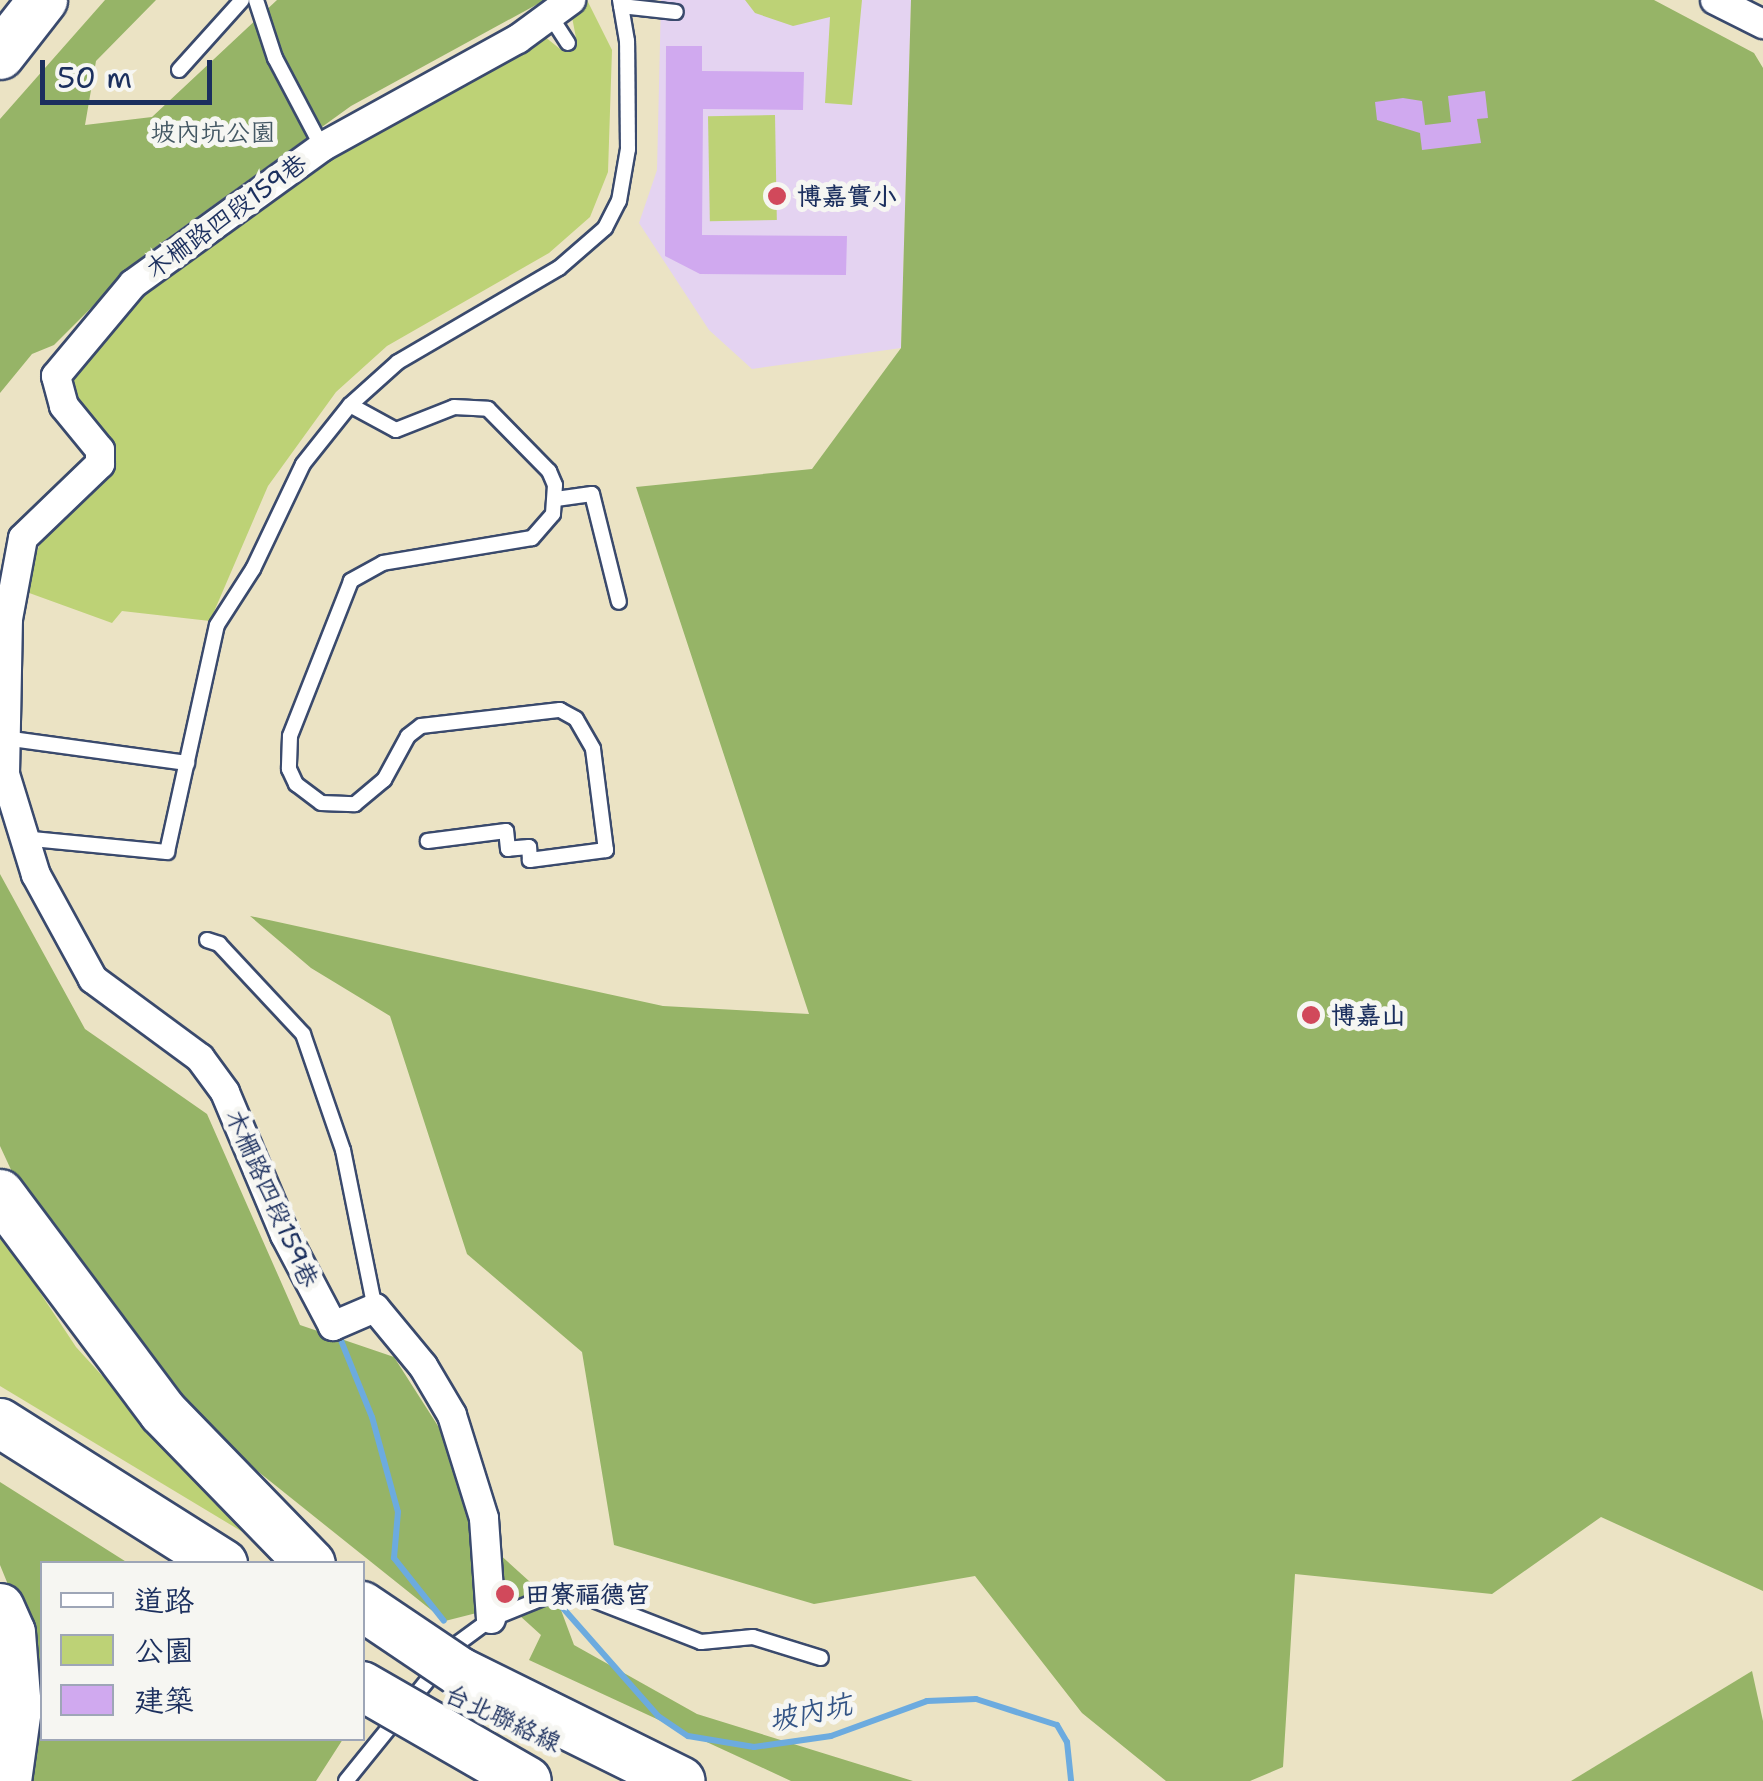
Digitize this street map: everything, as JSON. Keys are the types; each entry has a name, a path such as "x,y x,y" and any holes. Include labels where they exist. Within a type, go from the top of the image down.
{"highway":[{"path":"0,36 40,0"},
{"path":"0,55 40,0"},
{"path":"0,1194 108,1341 213,1467 308,1561"},
{"path":"1,1435 165,1561"},
{"path":"1,1435 218,1561"},
{"path":"0,1608 11,1633 17,1709 7,1781"},
{"path":"365,1608 460,1672 681,1781"},
{"name":"台北聯絡線","path":"365,1649 460,1700 646,1781"},
{"name":"台北聯絡線","path":"365,1688 527,1781"}],"street":[{"path":"1715,0 1763,24"},
{"name":"木柵路四段159巷","path":"375,1308 333,1326 293,1251 225,1092 200,1058 93,978 20,838 3,738 18,552 35,521 100,464 100,450 64,406 56,376 133,284 322,147 561,8"},
{"path":"375,1308 424,1366 462,1440 487,1538 492,1618"}],"lane":[{"path":"179,70 242,0"},
{"path":"256,0 282,74 322,147"},
{"path":"20,838 167,852 216,625 253,569 303,464 350,404 398,362 559,268 606,228 627,176 620,3 676,12"},
{"path":"561,8 568,44"},
{"path":"350,404 396,430 454,407 488,409 549,471 556,499 544,528 532,538 383,563 352,581 290,736 289,769 296,784 321,803 355,804 384,780 399,749 421,726 560,710 576,719 593,749 606,850 530,860 528,847 508,849 506,831 428,842"},
{"path":"556,499 592,494 619,602"},
{"path":"3,738 186,763"},
{"path":"206,940 219,944 303,1034 343,1150 375,1308"},
{"path":"346,1781 457,1644 492,1618 565,1589 701,1642 753,1637 822,1658"}],"shaded area":[{"name":"博嘉實小","path":"661,0 911,0 901,348 752,369 709,330 639,223 657,170"}],"green space":[{"name":"坡內坑公園","path":"105,0 156,0 96,61 85,125 152,117 277,0 545,0 351,106 143,256 54,345 32,354 0,393 0,119"},
{"path":"587,0 612,50 608,172 590,217 549,253 387,346 336,392 268,486 210,621 122,611 112,623 21,590 49,522 106,475 67,393 69,378 154,279 228,236 269,197 331,155 544,36 560,49 576,38 572,17"},
{"path":"745,0 862,0 852,105 825,103 830,17 793,26 755,13"},
{"path":"911,0 1654,0 1754,53 1763,68 1763,1591 1601,1517 1492,1594 1295,1574 1283,1767 1250,1781 1166,1781 1082,1713 975,1576 814,1604 614,1545 582,1352 467,1254 390,1016 311,968 250,916 663,1006 809,1014 636,487 812,469 901,348"},
{"path":"775,115 777,220 710,221 708,116"},
{"path":"0,874 85,1029 207,1114 300,1325 394,1357 445,1437 487,1543 561,1610 574,1645 697,1714 913,1781 791,1781 529,1660 541,1635 508,1605 445,1621 216,1438 19,1187 0,1146"},
{"path":"0,1232 76,1347 246,1534 0,1386"},
{"path":"0,1482 125,1561 40,1561 40,1741 342,1741 316,1781 30,1781 36,1653 0,1565"},
{"path":"1752,1671 1763,1721 1763,1781 1571,1781"}],"building":[{"path":"666,46 702,46 702,71 804,72 803,110 703,109 702,235 847,236 846,275 700,274 665,256"},
{"path":"1485,91 1488,118 1477,119 1481,143 1422,150 1420,133 1377,120 1375,102 1403,98 1422,101 1425,125 1451,122 1448,96"}],"waterway":[{"name":"坡內坑","path":"338,1333 372,1417 398,1512 394,1558 444,1621"},
{"name":"坡內坑","path":"562,1607 658,1716 688,1736 754,1747 831,1736 927,1701 976,1699 1057,1725 1067,1742 1071,1781"}],"place":[{"name":"博嘉實小","path":"777,196"},
{"name":"博嘉山","path":"1311,1015"},
{"name":"田寮福德宮","path":"505,1594"}]}
